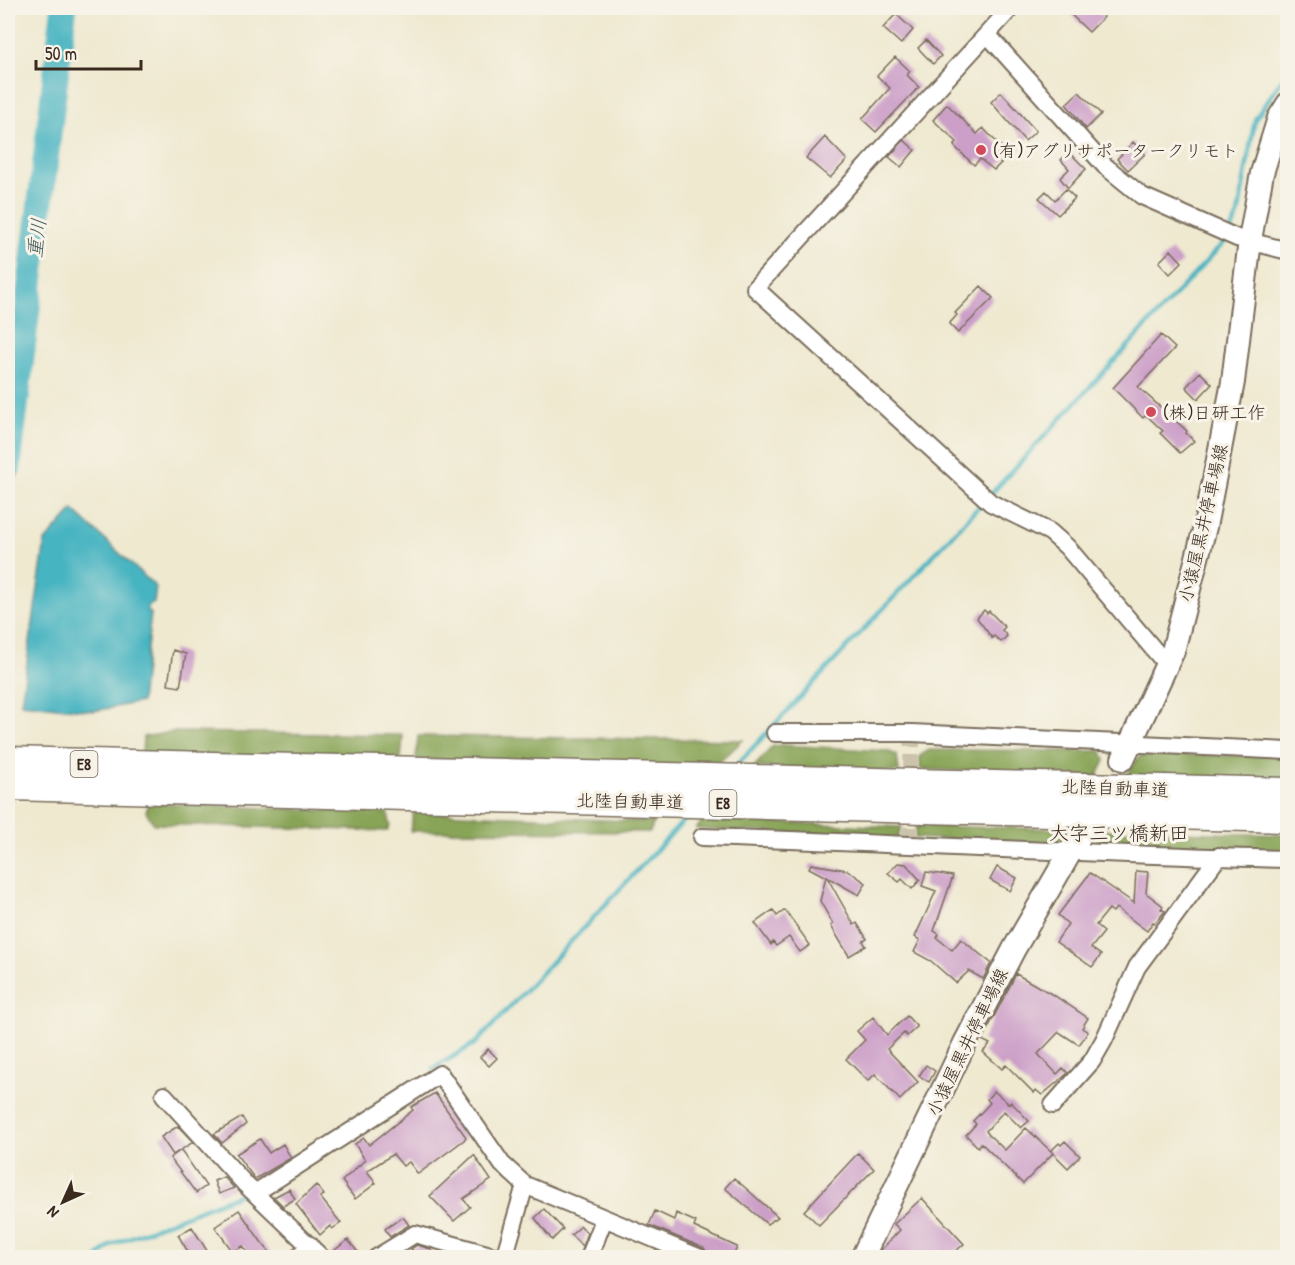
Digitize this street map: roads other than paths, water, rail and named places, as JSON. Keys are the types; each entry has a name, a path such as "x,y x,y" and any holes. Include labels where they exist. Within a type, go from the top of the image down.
{"highway":[{"name":"北陸自動車道","path":"8,762 159,777 1287,817"},
{"name":"北陸自動車道","path":"8,785 159,777 1287,793"}],"main road":[{"name":"小猿屋黒井停車場線","path":"1127,752 1173,651 1205,527 1233,382 1250,240 1269,150 1279,118 1287,104"},
{"name":"小猿屋黒井停車場線","path":"862,1257 987,1001 1014,949 1082,832"}],"street":[{"path":"1011,8 755,288 991,503 1050,532 1067,547 1167,665"},
{"path":"987,34 1105,166 1142,196 1223,232 1287,251"},
{"path":"775,733 912,733 1127,752 1287,751"},
{"path":"702,837 909,843 1071,853 1287,859"},
{"path":"1053,1105 1092,1061 1137,967 1219,856"},
{"path":"255,1193 440,1074 502,1164 525,1185 700,1257"},
{"path":"164,1095 255,1193 322,1257"},
{"path":"376,1257 415,1234 503,1257 525,1185"},
{"path":"589,1257 604,1219"},
{"path":"297,1257 310,1245"}],"water":[{"path":"73,510 156,587 154,603 149,604 147,612 151,613 141,702 94,711 21,703 45,541"}],"waterway":[{"name":"重川","path":"8,468 64,8"},
{"path":"990,495 1227,239 1238,215 1255,119 1288,71"},
{"path":"733,769 984,501"},
{"path":"433,1069 477,1042 690,814"},
{"path":"97,1258 111,1245 248,1191"}],"tunnel":[{"path":"909,843 912,733"}],"place":[{"name":"(有)アグリサポータークリモト","path":"981,150"},
{"name":"(株)日研工作","path":"1151,412"}],"district":[{"name":"大字三ツ橋新田","path":"1119,832"}]}
